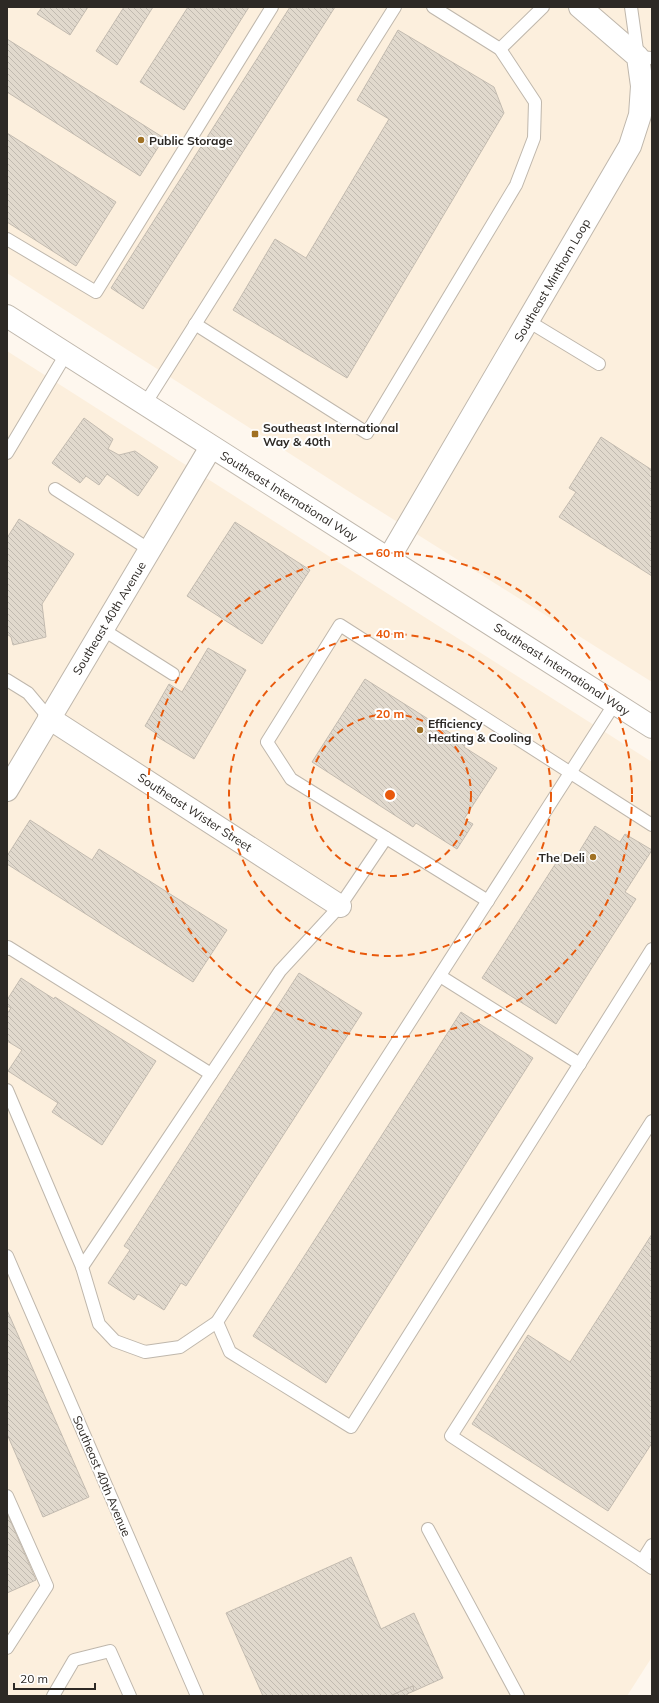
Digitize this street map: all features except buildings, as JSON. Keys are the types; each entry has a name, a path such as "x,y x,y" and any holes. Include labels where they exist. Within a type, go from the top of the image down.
{"street":[{"path":"580,7 645,58"},
{"name":"Southeast Minthorn Loop","path":"388,558 630,146 640,115 645,58"},
{"name":"Southeast International Way","path":"7,316 652,727"},
{"name":"Southeast 40th Avenue","path":"7,790 211,447"},
{"name":"Southeast Wister Street","path":"49,718 340,906"}],"lane":[{"path":"7,239 96,292 272,7"},
{"path":"145,404 395,7"},
{"path":"195,324 367,433 516,185 534,138 535,102 500,49 433,7"},
{"path":"500,49 543,7"},
{"path":"631,7 645,58"},
{"path":"528,321 599,364"},
{"path":"7,453 66,354"},
{"path":"55,488 150,550"},
{"path":"488,901 291,779 267,742 340,625 652,825"},
{"path":"102,629 173,674"},
{"path":"7,680 28,693 49,718"},
{"path":"7,1090 82,1267 99,1324 115,1341 145,1352 180,1347 217,1322 615,703"},
{"path":"82,1267 280,970 340,906 386,838"},
{"path":"7,949 8,947 211,1074"},
{"path":"217,1322 230,1352 351,1427 652,949"},
{"path":"440,976 580,1064"},
{"path":"652,1121 451,1436 647,1564 652,1545"},
{"name":"Southeast 40th Avenue","path":"7,1256 198,1696"},
{"path":"7,1496 47,1586 7,1648"},
{"path":"428,1529 518,1696"},
{"path":"53,1696 74,1660 110,1652 130,1696"}],"shaded area":[{"path":"7,7 652,7 652,682 345,489 7,273"},
{"path":"7,351 652,762 652,1657 627,1696 7,1696"}],"place":[{"name":"Public Storage","path":"141,140"},
{"name":"Southeast International Way & 40th","path":"255,434"},
{"name":"Efficiency Heating & Cooling","path":"420,730"},
{"name":"The Deli","path":"593,857"}]}
